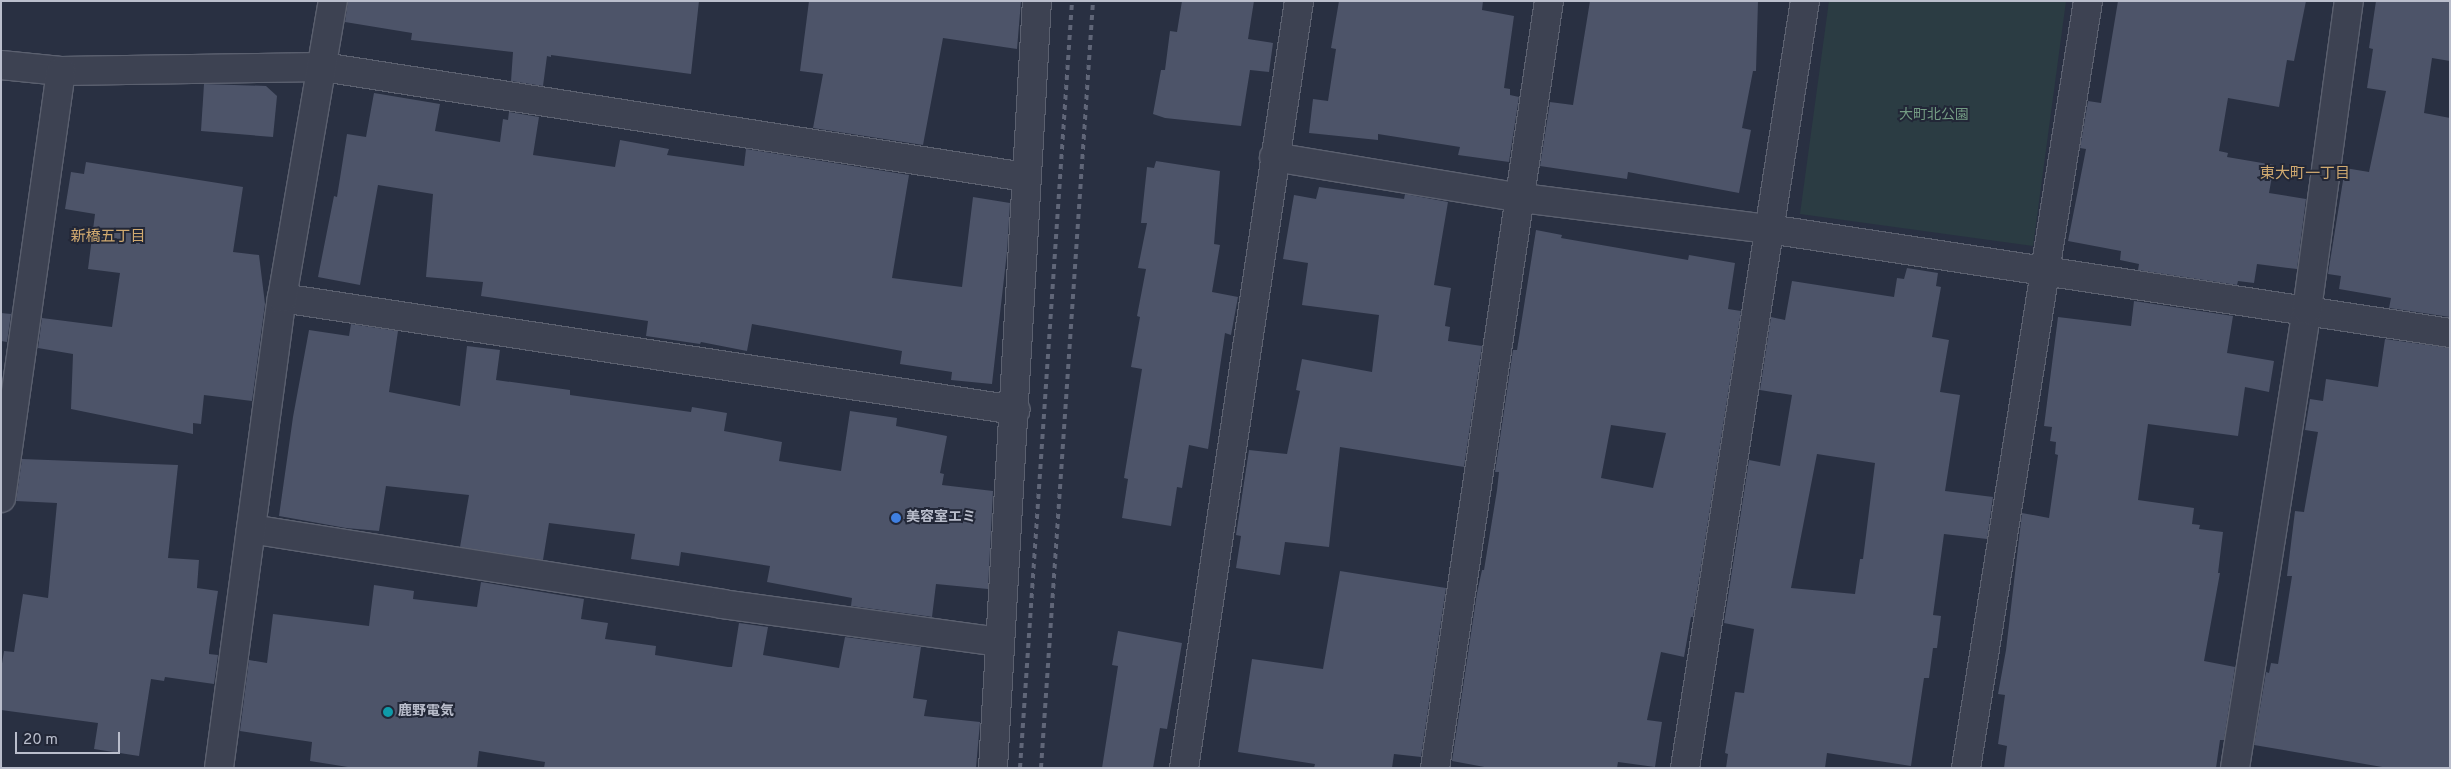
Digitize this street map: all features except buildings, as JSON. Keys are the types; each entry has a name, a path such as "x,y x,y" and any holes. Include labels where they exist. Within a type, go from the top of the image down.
{"street":[{"path":"219,768 282,298 333,1"},
{"path":"993,768 1037,1"},
{"path":"1184,768 1274,157 1299,1"},
{"path":"1435,768 1522,198 1549,1"},
{"path":"1685,768 1805,1"},
{"path":"1966,768 1979,698 2044,271 2088,1"},
{"path":"2235,768 2307,310 2350,1"},
{"path":"1,65 62,71 323,67 1026,177"},
{"path":"1,498 62,71"},
{"path":"1274,157 1522,198 1768,229 2450,332"},
{"path":"282,298 1015,410"},
{"path":"250,530 713,603 999,642"}],"green space":[{"name":"大町北公園","path":"1829,1 2066,1 2033,246 1800,214"}],"railway":[{"path":"1020,768 1072,1"},
{"path":"1041,768 1093,1"}],"place":[{"name":"美容室エミ","path":"896,518"},
{"name":"鹿野電気","path":"388,712"}],"district":[{"name":"東大町一丁目","path":"2305,175"},
{"name":"新橋五丁目","path":"108,238"}]}
